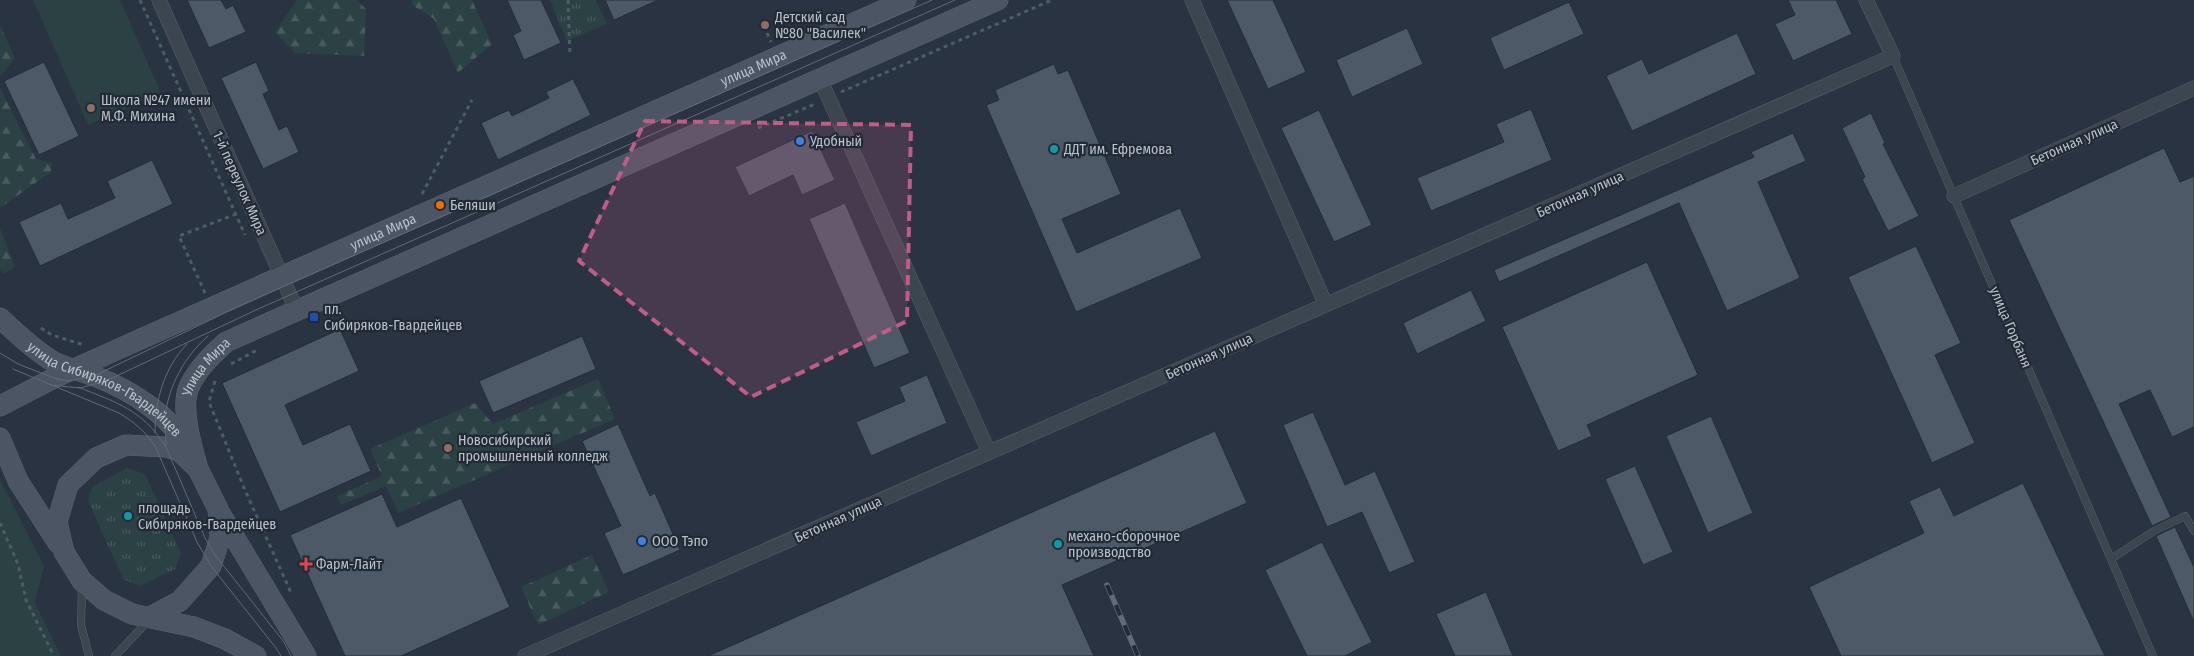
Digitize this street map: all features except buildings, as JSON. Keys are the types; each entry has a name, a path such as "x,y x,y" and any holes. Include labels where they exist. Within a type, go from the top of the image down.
{"street":[{"name":"1-й переулок Мира","path":"159,0 296,311"},
{"name":"улица Мира","path":"0,406 75,369 282,276 906,0"},
{"path":"296,311 998,0"},
{"path":"1192,0 1326,305"},
{"name":"улица Горбаня","path":"1866,0 1893,56"},
{"name":"Бетонная улица","path":"525,656 1893,56"},
{"path":"820,79 989,452"},
{"name":"Бетонная улица","path":"1954,196 2194,88"},
{"name":"Улица Мира","path":"198,468 186,422 188,389 205,363 226,342 296,311"},
{"name":"улица Сибиряков-Гвардейцев","path":"0,318 15,332 54,361 128,392 165,419 185,444 198,468"},
{"path":"0,438 18,481"},
{"path":"64,552 57,522 68,485 96,458 126,445 166,447 179,451 198,468 218,509 306,656"},
{"path":"0,461 18,481 82,581 104,600 132,614 152,616 225,639 256,656"},
{"path":"152,616 180,601 211,566 220,538 218,509"}],"lane":[{"name":"улица Горбаня","path":"1893,56 2153,656"},
{"path":"2111,559 2154,531 2186,516 2194,531"},
{"path":"82,581 81,625 90,656"},
{"path":"115,656 152,616"}],"path":[{"path":"140,0 247,240"},
{"path":"568,0 570,56"},
{"path":"755,130 1052,0"},
{"path":"419,200 472,100"},
{"path":"203,290 179,236 235,214 251,210"},
{"path":"225,367 266,345"},
{"path":"215,379 209,402 245,490 293,597"},
{"path":"0,523 1,530 18,564 26,600 54,656"}],"highlighted area":[{"path":"645,121 911,125 907,321 751,397 579,261"}],"green space":[{"path":"33,0 120,0 161,93 88,125"},
{"path":"297,0 357,0 366,9 364,56 295,53 275,32"},
{"path":"412,0 472,0 492,44 458,73 434,19 412,5"},
{"path":"550,0 596,0 607,24 567,41"},
{"path":"0,25 15,58 0,77"},
{"path":"0,88 36,159 52,163 51,172 0,208"},
{"path":"0,228 15,267 4,274 0,270"},
{"path":"598,379 615,419 398,513 386,486 341,505 337,496 382,476 370,449 475,403 493,424"},
{"path":"127,468 145,474 181,553 175,569 140,586 123,579 88,501 92,487"},
{"path":"0,479 44,566 35,603 61,656 0,656"},
{"path":"592,555 609,592 538,625 521,587"}],"tram line":[{"path":"54,378 68,381 94,376 237,307 932,0"},
{"path":"50,385 80,388 106,381 258,309 955,0"},
{"path":"166,446 165,418 174,384 192,353 208,336"},
{"path":"155,433 155,421 162,385 172,363 187,344"},
{"path":"0,353 18,364 59,380"},
{"path":"13,369 119,413 144,432 155,446 197,542 211,566 281,656"},
{"path":"78,387 128,409 148,424 157,434 166,447 205,538 215,555 284,642 291,656"}],"railway":[{"path":"1107,585 1138,656"}],"place":[{"name":"Детский сад №80 \"Василек\"","path":"765,25"},
{"name":"Школа №47 имени М.Ф. Михина","path":"91,108"},
{"name":"Удобный","path":"800,141"},
{"name":"ДДТ им. Ефремова","path":"1054,149"},
{"name":"Беляши","path":"440,205"},
{"name":"пл. Сибиряков-Гвардейцев","path":"314,317"},
{"name":"Новосибирский промышленный колледж","path":"448,448"},
{"name":"площадь Сибиряков-Гвардейцев","path":"128,516"},
{"name":"ООО Тэпо","path":"642,541"},
{"name":"механо-сборочное производство","path":"1058,544"},
{"name":"Фарм-Лайт","path":"306,564"}]}
